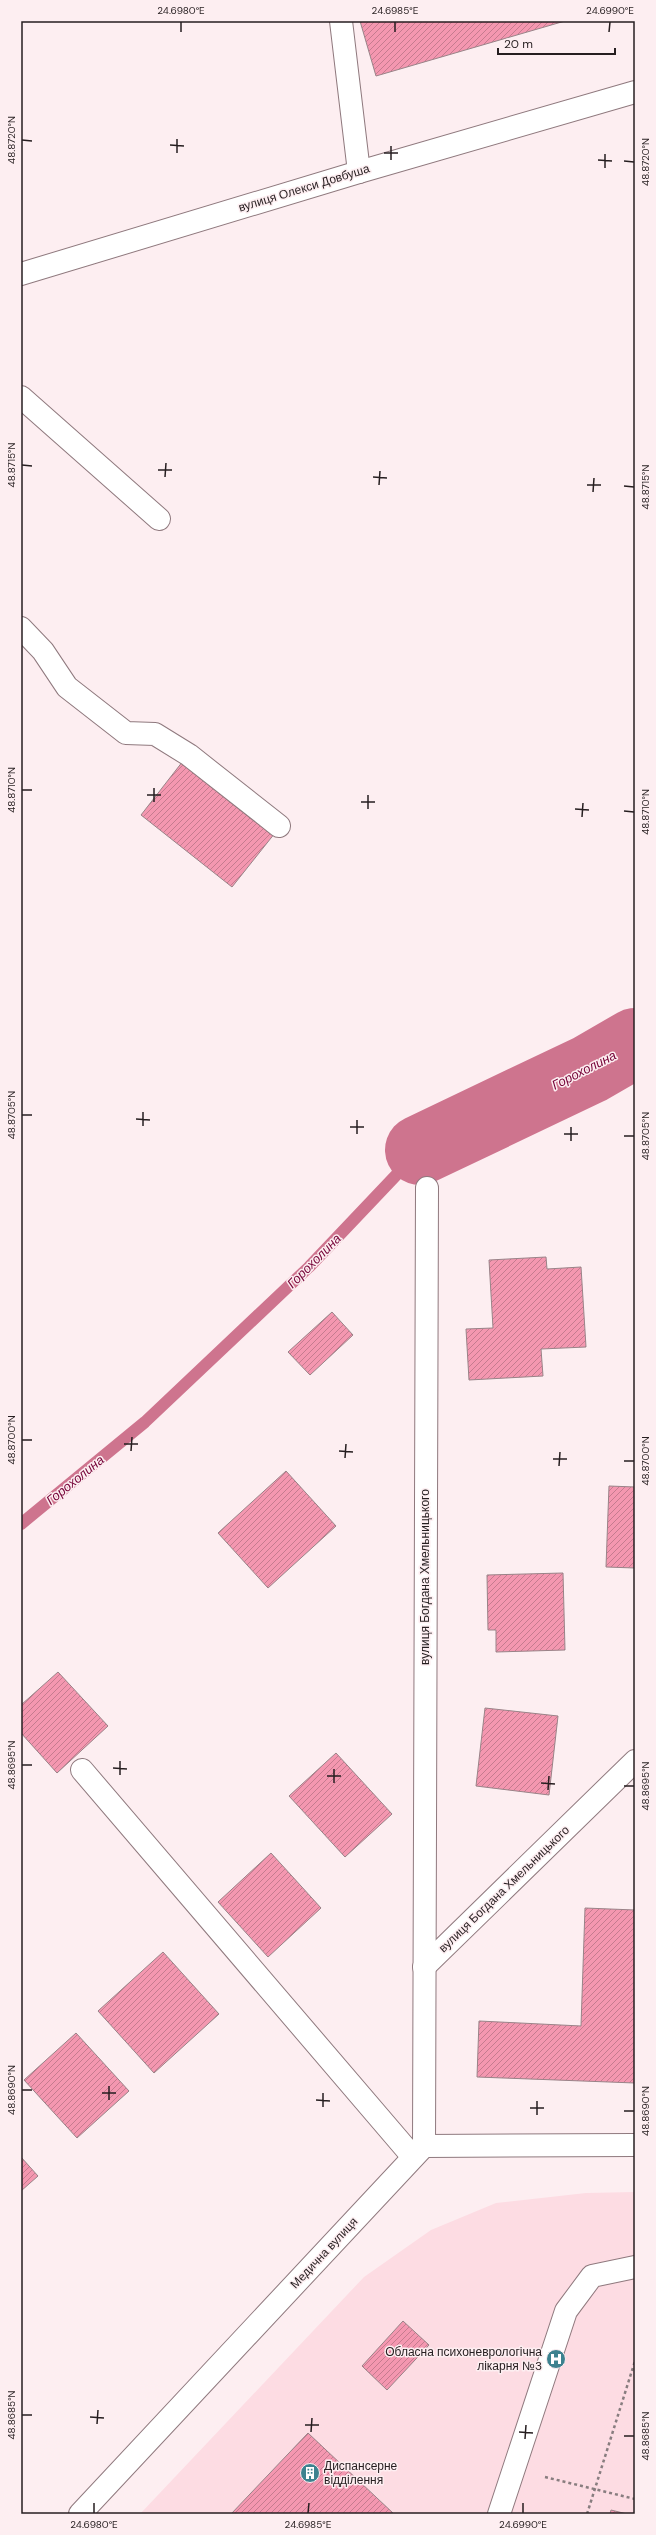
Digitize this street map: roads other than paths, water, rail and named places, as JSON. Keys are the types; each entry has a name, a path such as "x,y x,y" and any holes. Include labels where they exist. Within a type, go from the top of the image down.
{"street":[{"path":"341,21 359,172"},
{"name":"вулиця Олекси Довбуша","path":"21,274 359,172 635,92"},
{"path":"21,397 160,519"},
{"path":"21,628 43,650 67,687 126,733 155,734 188,755 280,826"},
{"name":"вулиця Богдана Хмельницького","path":"418,2152 424,1967 427,1188"},
{"name":"вулиця Богдана Хмельницького","path":"424,1967 635,1762"},
{"path":"82,1770 418,2152 635,2145"},
{"name":"Медична вулиця","path":"80,2514 418,2152"},
{"path":"499,2514 566,2311 592,2276 635,2266"}],"waterway":[{"name":"Горохолина","path":"420,1150 590,1069 635,1043"},
{"name":"Горохолина","path":"21,1524 145,1422 309,1267 420,1150"}],"place":[{"name":"Обласна психоневрологічна лікарня №3","path":"556,2359"},
{"name":"Диспансерне відділення","path":"310,2473"}]}
